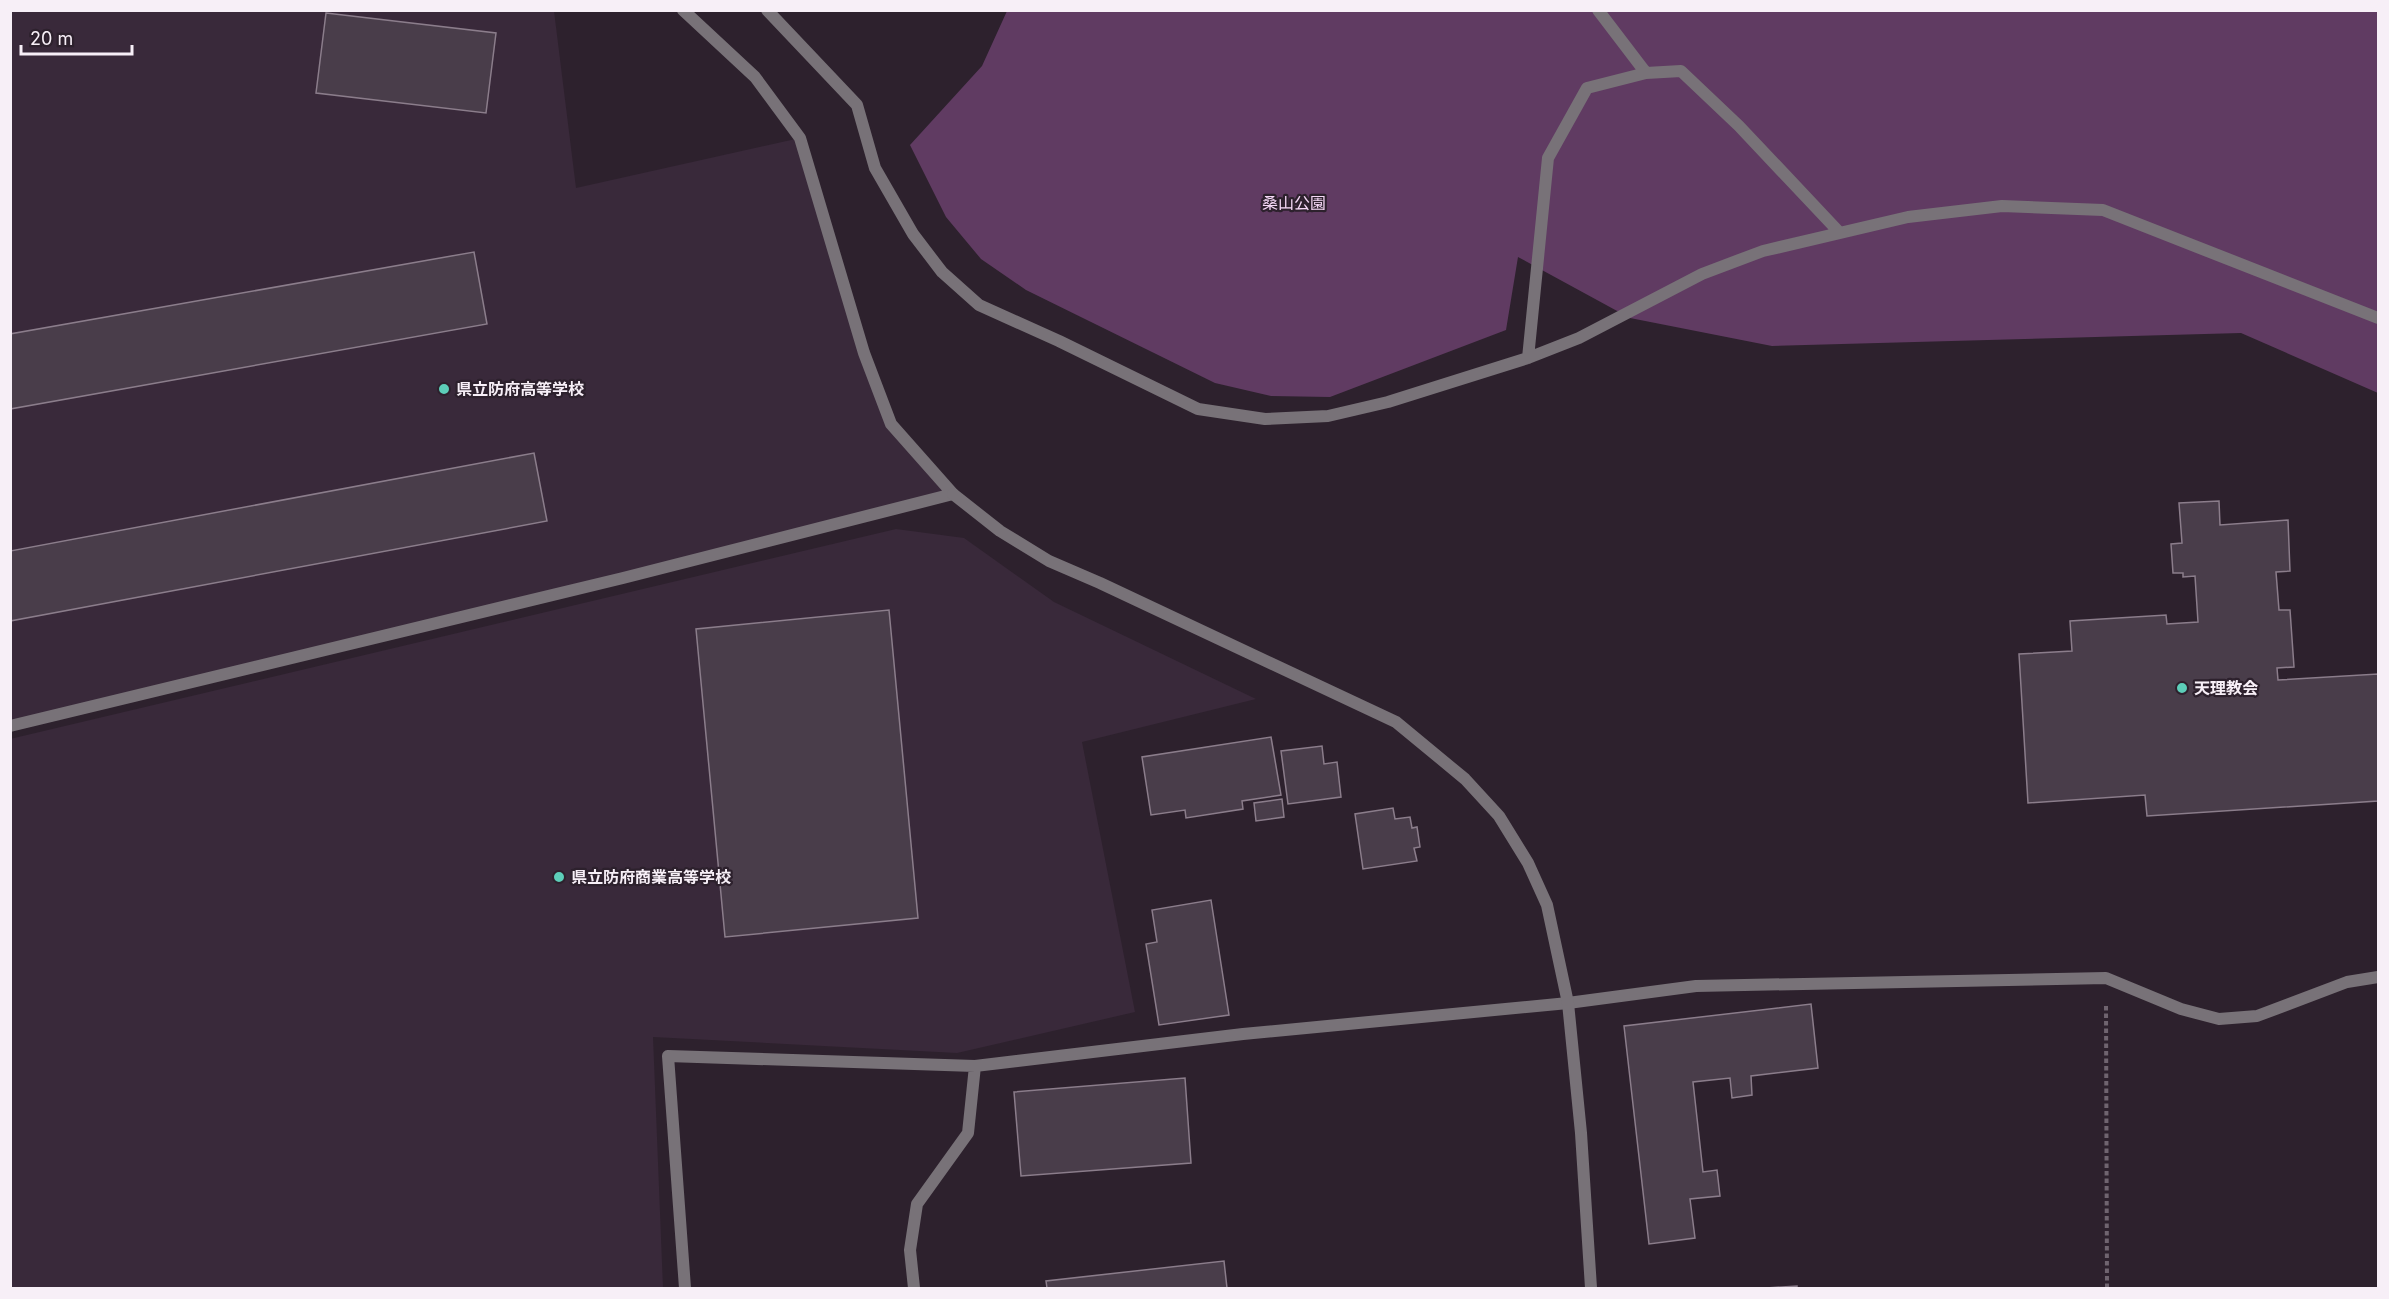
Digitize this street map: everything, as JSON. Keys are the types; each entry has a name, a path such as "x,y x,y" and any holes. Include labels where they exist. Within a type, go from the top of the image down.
{"street":[{"path":"682,10 755,77 800,138 864,353 891,424 953,494 1000,531 1049,561 1396,722 1465,779 1499,816 1528,863 1546,905 1568,1003 1581,1133 1591,1288"},
{"path":"767,10 857,105 875,168 913,234 942,272 979,305 1059,341 1198,410 1265,419 1328,416 1388,402 1528,358 1579,338 1702,274 1763,251 1908,217 2002,206 2103,210 2379,318"},
{"path":"1598,10 1646,73"},
{"path":"1528,358 1548,158 1587,88 1646,73 1681,70 1739,126 1839,232"},
{"path":"10,726 623,578 953,494"},
{"path":"685,1288 668,1056 975,1066 1243,1034 1568,1003 1696,986 2106,978 2181,1009 2219,1019 2257,1016 2347,982 2379,977"},
{"path":"914,1288 910,1250 917,1204 968,1133 975,1066"}],"path":[{"path":"2106,978 2107,1288"}],"shaded area":[{"name":"県立防府高等学校","path":"11,11 554,11 576,188 800,138 891,424 953,494 11,726"},
{"name":"県立防府商業高等学校","path":"896,529 964,538 1054,602 1256,699 1082,742 1135,1012 957,1053 653,1037 663,1288 11,1288 10,739"}],"green space":[{"name":"桑山公園","path":"1007,11 2378,11 2378,393 2241,333 1772,346 1630,318 1518,257 1506,330 1330,397 1271,396 1215,383 1026,290 981,259 946,217 910,145 982,66"}],"building":[{"path":"326,13 496,33 486,113 316,93"},
{"path":"474,252 487,324 10,409 10,334"},
{"path":"534,453 547,521 10,621 10,551"},
{"path":"2219,501 2220,525 2288,520 2290,571 2276,572 2279,610 2290,610 2294,667 2277,668 2278,680 2378,674 2378,801 2147,816 2145,795 2028,803 2019,654 2072,651 2070,621 2166,615 2167,624 2198,622 2195,576 2183,577 2183,573 2173,573 2171,544 2182,543 2179,503"},
{"path":"889,610 918,918 725,937 696,629"},
{"path":"1271,737 1281,795 1242,801 1243,809 1186,818 1185,810 1151,815 1142,757"},
{"path":"1322,746 1324,764 1337,762 1341,797 1288,804 1281,751"},
{"path":"1282,799 1284,817 1256,821 1254,803"},
{"path":"1393,808 1395,819 1410,817 1412,828 1417,827 1420,847 1414,848 1417,861 1363,869 1355,814"},
{"path":"1211,900 1229,1015 1159,1025 1146,944 1157,942 1152,910"},
{"path":"1811,1004 1818,1068 1751,1076 1752,1095 1732,1098 1730,1078 1693,1082 1703,1172 1717,1170 1720,1196 1690,1199 1695,1238 1649,1244 1624,1026"},
{"path":"1185,1078 1191,1163 1021,1176 1014,1092"},
{"path":"1224,1261 1227,1288 1047,1288 1046,1281"},
{"path":"1797,1286 1797,1288 1766,1288"}],"place":[{"name":"県立防府高等学校","path":"444,389"},
{"name":"天理教会","path":"2182,688"},
{"name":"県立防府商業高等学校","path":"559,877"}]}
